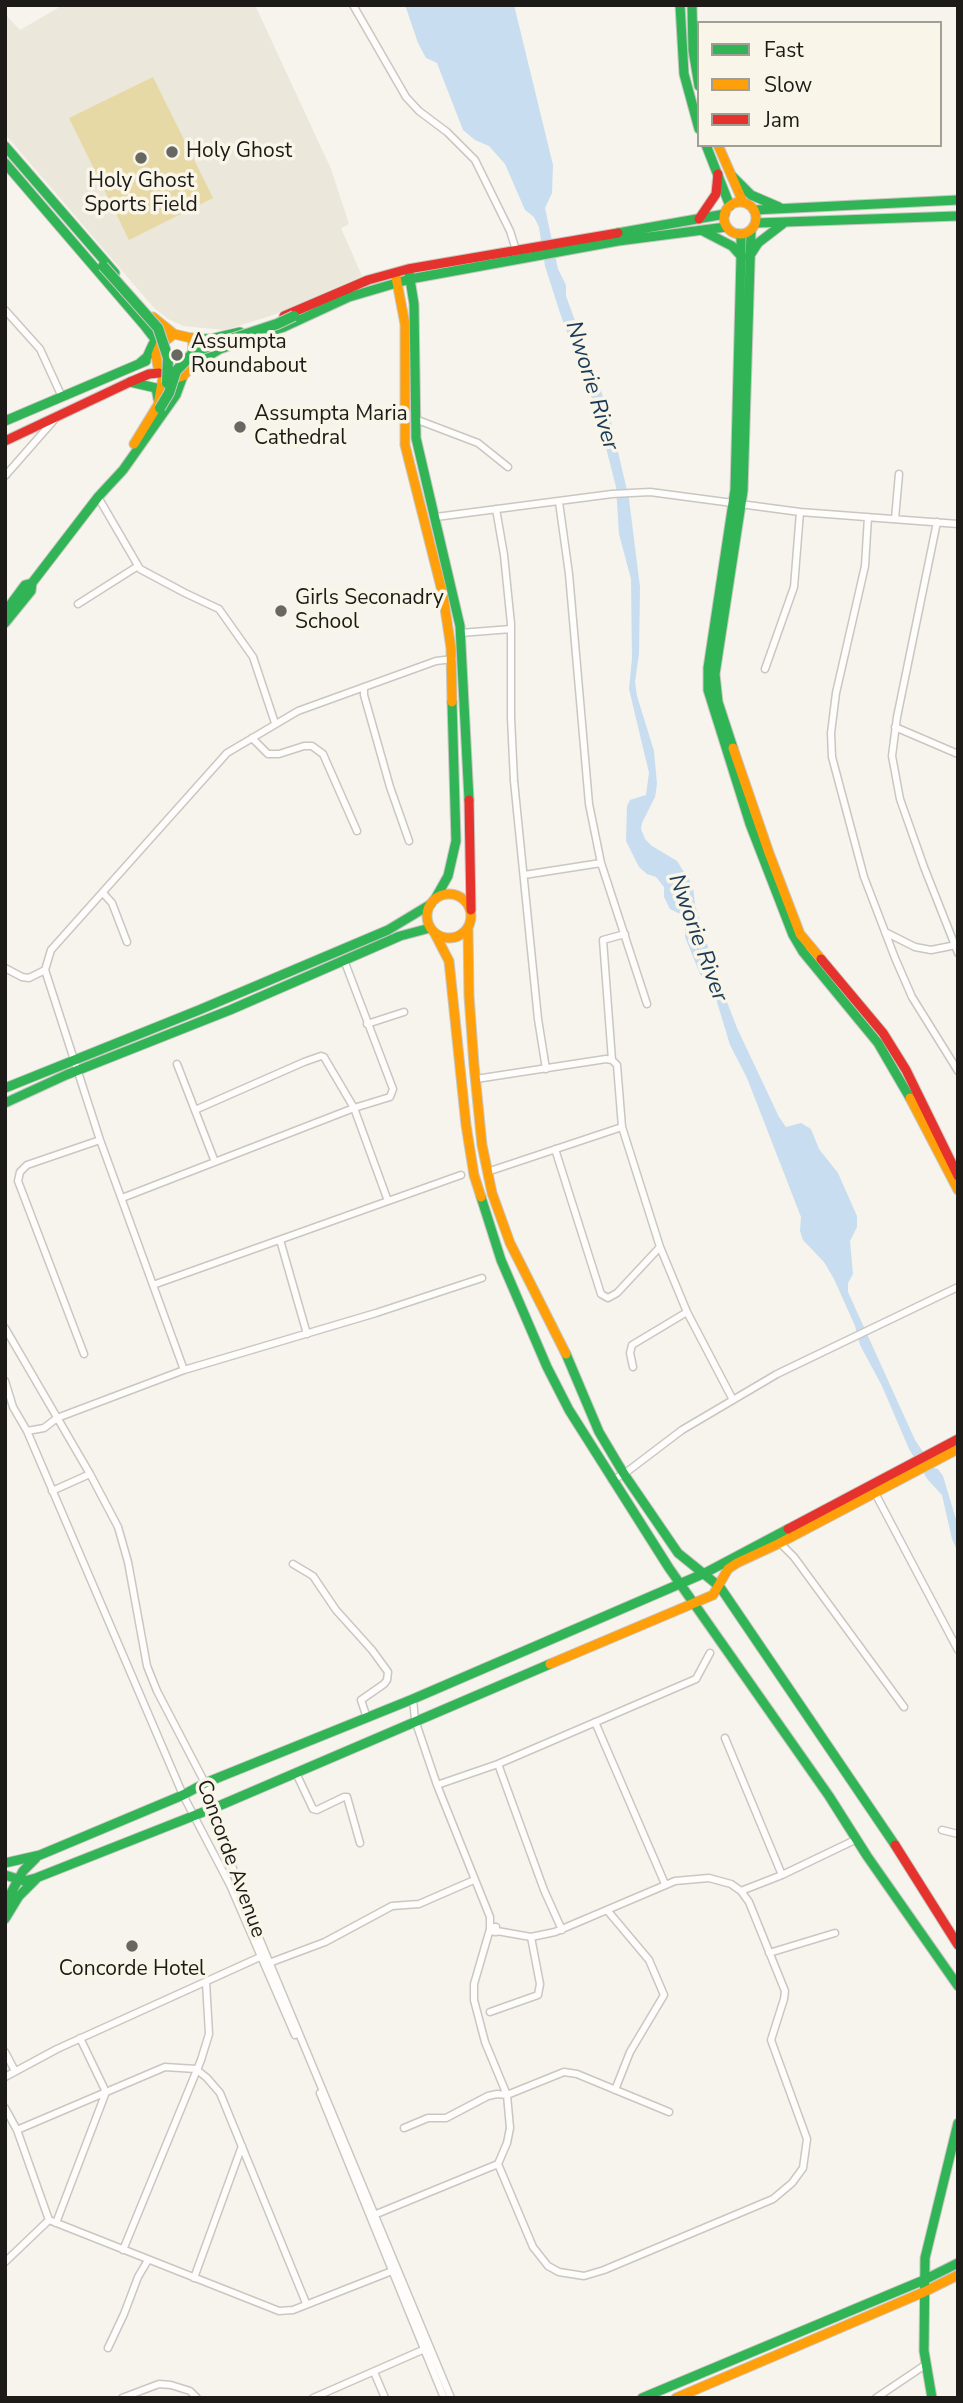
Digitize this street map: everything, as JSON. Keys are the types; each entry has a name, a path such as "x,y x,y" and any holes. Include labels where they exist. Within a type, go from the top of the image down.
{"main road":[{"path":"680,5 684,74 697,124"},
{"path":"692,5 693,50 697,74"},
{"path":"5,146 160,324 174,334 191,338 220,337 250,329 335,294 396,277 522,253 726,227 741,237 745,256"},
{"path":"707,147 718,174 727,210 726,227"},
{"path":"719,147 743,202 754,210 958,200"},
{"path":"5,163 154,338 161,375 159,405"},
{"path":"699,219 716,194 718,174"},
{"path":"732,177 751,195 781,209"},
{"path":"583,244 699,219 743,202"},
{"path":"836,207 837,221"},
{"path":"754,210 753,227 745,256 737,505 715,681 727,733 800,934 888,1041 958,1176"},
{"path":"738,234 753,227 786,222 958,216"},
{"path":"745,256 786,222"},
{"path":"59,225 76,234 158,328 165,344 169,372 159,405 149,425 113,472 110,481"},
{"path":"701,230 745,256"},
{"path":"409,274 414,304 410,407 405,445 443,596 451,659 456,841 448,876 427,916 449,961 471,1158 500,1261 547,1367 569,1410 612,1480 958,1986"},
{"path":"5,612 31,591 32,583 110,481 123,470 176,396 183,376 192,366 220,349 284,327 396,277"},
{"path":"396,277 405,324 410,407 415,419 416,438 436,517 463,659 470,816 469,996 475,1079 492,1194 510,1243 567,1356 599,1432 624,1474 678,1553 720,1587 884,1829 958,1945"},
{"path":"134,444 169,393 176,371 195,351 277,324 335,294"},
{"path":"5,421 148,358 154,344 147,329"},
{"path":"140,363 157,352 174,334"},
{"path":"191,338 194,350 192,366"},
{"path":"5,441 149,374 161,375 170,380 183,376"},
{"path":"130,382 156,388 159,405"},
{"path":"737,505 707,683 723,741 750,824 793,935 803,952 878,1042 958,1190"},
{"path":"5,623 15,604"},
{"path":"5,1103 77,1065 388,930 420,912 440,895 453,894 464,899 471,910"},
{"path":"5,1088 230,1010 400,936 432,930 440,936 452,938 464,933 468,928"},
{"path":"929,1460 958,1439"},
{"path":"5,1863 40,1855 183,1796 205,1783 368,1718 681,1584 917,1465 958,1449"},
{"path":"5,1875 24,1881 36,1878 215,1808 415,1720 713,1595 728,1569 875,1493 917,1465"},
{"path":"5,1904 27,1866 40,1855"},
{"path":"5,1919 19,1896 36,1878"},
{"path":"932,2398 926,2365 925,2258 958,2123"},
{"path":"642,2398 924,2280 958,2263"},
{"path":"676,2398 958,2275"}],"street":[{"path":"353,5 406,97 475,160 522,253"},
{"path":"5,310 40,349 62,397"},
{"path":"5,476 55,418"},
{"path":"415,419 478,443 508,467"},
{"path":"895,519 899,474"},
{"path":"436,517 633,492 676,495 800,512 958,524"},
{"path":"98,497 138,566 185,593 219,608 253,657 275,723"},
{"path":"559,502 569,574 589,804 601,863 647,1003"},
{"path":"496,509 504,555 511,629 513,756 545,1069"},
{"path":"765,669 794,587 800,512"},
{"path":"868,517 865,566 836,693 832,757 854,844 885,932 912,997 958,1071"},
{"path":"937,522 895,727 892,756 901,799 958,953"},
{"path":"78,604 138,566"},
{"path":"460,633 511,629"},
{"path":"184,1370 100,1140 45,970 51,950 227,753 298,711 436,662 463,659"},
{"path":"364,687 387,774 409,841"},
{"path":"895,727 958,754"},
{"path":"252,738 268,754 284,753 304,746 312,746 323,754 356,831"},
{"path":"524,875 601,863"},
{"path":"103,893 112,903 127,942"},
{"path":"885,932 915,947 931,950 956,945"},
{"path":"612,1060 603,940 625,934"},
{"path":"122,1198 354,1108 390,1097 393,1089 344,960"},
{"path":"5,968 29,978 45,970"},
{"path":"367,1024 404,1012"},
{"path":"195,1110 321,1055 326,1059 354,1108 388,1201"},
{"path":"475,1079 606,1059 617,1065 622,1128 660,1247 687,1312 733,1400"},
{"path":"177,1064 215,1162"},
{"path":"487,1172 622,1128"},
{"path":"84,1354 18,1181 20,1172 27,1165 100,1140"},
{"path":"555,1149 598,1287 604,1297 617,1293 660,1247"},
{"path":"153,1284 461,1175"},
{"path":"280,1240 307,1334"},
{"path":"27,1431 44,1428 57,1418 184,1370 482,1278"},
{"path":"612,1480 682,1430 777,1374 958,1287"},
{"path":"633,1367 632,1345 687,1312"},
{"name":"Concorde Avenue","path":"5,1328 90,1474 123,1541 147,1666 170,1719 205,1783 237,1883 374,2215 444,2398"},
{"name":"Concorde Avenue","path":"5,1381 13,1407 27,1431 183,1796 230,1885 316,2083 392,2271 451,2398"},
{"path":"52,1491 90,1474"},
{"path":"875,1493 958,1650"},
{"path":"780,1544 794,1557 904,1707"},
{"path":"293,1564 313,1576 336,1610 388,1672 384,1684 361,1700 368,1718"},
{"path":"437,1785 498,1764 696,1679 710,1653"},
{"path":"374,2215 498,2164 510,2128 507,2095 485,2042 474,2000 474,1984 486,1944 494,1929 437,1785 415,1720 413,1699"},
{"path":"595,1722 665,1884"},
{"path":"725,1738 782,1875"},
{"path":"498,1764 544,1890 562,1930"},
{"path":"296,1773 313,1809 317,1810 347,1797 360,1843"},
{"path":"942,1830 958,1835"},
{"path":"741,1891 782,1875 857,1839"},
{"path":"494,1929 531,1937 562,1930 665,1884 692,1878 709,1878 731,1884 741,1891 749,1902 785,1991 771,2040 807,2139 803,2168 792,2183 773,2199 584,2276 559,2272 548,2266 541,2257 527,2233 498,2164"},
{"path":"269,1964 326,1941 392,1906 419,1903 474,1880"},
{"path":"607,1910 649,1960 664,1995 630,2052 615,2090"},
{"path":"769,1953 835,1933"},
{"path":"490,2012 538,1996 540,1984 531,1937"},
{"path":"5,2077 80,2038 260,1957"},
{"path":"123,2249 209,2034 206,1982"},
{"path":"5,2262 52,2221 106,2092 80,2038"},
{"path":"5,2052 15,2071"},
{"path":"17,2130 165,2067 196,2069 220,2093 306,2303"},
{"path":"404,2128 428,2119 446,2118 488,2095 507,2095 564,2072 577,2074 669,2112"},
{"path":"5,2108 17,2130 52,2221 279,2311 293,2309 392,2271"},
{"path":"194,2278 242,2146"},
{"path":"108,2348 148,2260"},
{"path":"313,2398 427,2348"},
{"path":"876,2398 926,2365"},
{"path":"374,2372 385,2398"},
{"path":"123,2397 159,2384 190,2391 197,2398"}],"shaded area":[{"name":"Holy Ghost","path":"63,5 255,5 331,169 349,224 341,228 362,276 273,315 225,330 183,326 154,308 5,134 5,14 20,30"},
{"name":"Holy Ghost Sports Field","path":"153,77 213,198 129,240 69,118"}],"water":[{"name":"Nworie River","path":"405,5 514,5 553,165 552,193 545,208 558,269 566,285 566,296 609,413 629,499 640,587 639,654 635,682 654,751 657,784 655,797 641,829 652,846 677,861 693,886 695,905 717,976 737,1028 779,1117 786,1127 801,1123 811,1129 819,1149 838,1173 857,1216 857,1227 850,1241 853,1274 848,1283 848,1292 915,1440 934,1468 943,1476 958,1526 958,1552 952,1539 942,1495 928,1480 909,1449 882,1386 860,1345 855,1326 834,1279 824,1262 803,1240 800,1231 801,1217 747,1078 730,1045 714,992 700,974 685,937 685,921 682,915 670,909 664,897 664,887 656,877 639,867 626,841 627,806 630,800 646,795 649,773 629,689 632,658 631,579 619,534 616,487 597,412 545,266 539,227 534,217 525,210 505,164 489,146 475,140 463,130 437,63 426,58"}],"traffic: fast":[{"path":"680,5 684,74 697,122"},
{"path":"692,5 693,50 697,74"},
{"path":"5,146 115,273"},
{"path":"707,147 730,206"},
{"path":"5,163 144,325 154,338 157,349"},
{"path":"732,176 751,195 779,207"},
{"path":"754,210 958,200"},
{"path":"618,233 725,214"},
{"path":"756,223 958,216"},
{"path":"749,257 758,243 784,223"},
{"path":"192,366 220,349 284,327 349,297 410,279 618,241 726,227"},
{"path":"703,231 732,246 741,256"},
{"path":"733,748 718,702 715,674 743,491 751,231"},
{"path":"738,234 741,237 741,256 735,490 708,668 708,690 750,824 793,935 803,952 878,1043 910,1098"},
{"path":"103,266 158,328 168,358 167,383"},
{"path":"409,273 414,304 416,438 460,626 469,800"},
{"path":"160,408 169,393 176,371 195,351 294,316"},
{"path":"191,338 210,339 240,332"},
{"path":"140,363 147,357 153,344"},
{"path":"5,421 146,361"},
{"path":"5,623 98,497 123,470 176,395 183,376"},
{"path":"130,382 156,388 158,399"},
{"path":"5,612 25,585 32,583"},
{"path":"435,899 448,876 456,841 452,702"},
{"path":"5,1088 388,930 431,904"},
{"path":"5,1103 400,936 430,928"},
{"path":"481,1197 501,1260 547,1367 569,1410 669,1568 958,1986"},
{"path":"566,1354 599,1432 624,1474 678,1553 720,1587 895,1845"},
{"path":"5,1863 40,1855 183,1795 205,1783 413,1699 705,1573 788,1529"},
{"path":"5,1875 24,1881 36,1878 221,1805 550,1664"},
{"path":"5,1904 23,1871 36,1858"},
{"path":"5,1919 19,1896 36,1879"},
{"path":"932,2398 924,2351 925,2258 958,2123"},
{"path":"642,2398 924,2280 958,2263"}],"traffic: slow":[{"path":"719,147 743,202"},
{"path":"740,202 751,207 756,218 751,229 740,234 729,229 724,218 729,207 740,202"},
{"path":"396,277 405,324 405,445 443,595 451,648 452,702"},
{"path":"153,317 174,334 191,338 193,342 192,366 183,376 170,380 159,373 156,355 160,345 174,334"},
{"path":"134,444 158,405 163,377"},
{"path":"733,748 800,934 821,959"},
{"path":"449,894 465,900 471,916 465,932 449,938 433,932 427,916 433,900 449,894"},
{"path":"468,928 474,1065 482,1145 492,1193 510,1243 566,1354"},
{"path":"434,932 449,961 466,1125 474,1175 481,1197"},
{"path":"910,1098 958,1190"},
{"path":"550,1664 713,1595 728,1569 737,1563 958,1449"},
{"path":"676,2398 958,2275"}],"traffic: jam":[{"path":"699,219 716,194 718,174"},
{"path":"284,316 368,280 408,269 618,233"},
{"path":"5,441 130,382 159,373"},
{"path":"469,800 471,910"},
{"path":"821,959 883,1033 906,1070 958,1176"},
{"path":"788,1529 958,1439"},
{"path":"895,1845 958,1945"}],"place":[{"name":"Holy Ghost","path":"172,152"},
{"name":"Holy Ghost Sports Field","path":"141,158"},
{"name":"Assumpta Roundabout","path":"177,355"},
{"name":"Assumpta Maria Cathedral","path":"240,427"},
{"name":"Girls Seconadry School","path":"281,611"},
{"name":"Concorde Hotel","path":"132,1946"}]}
